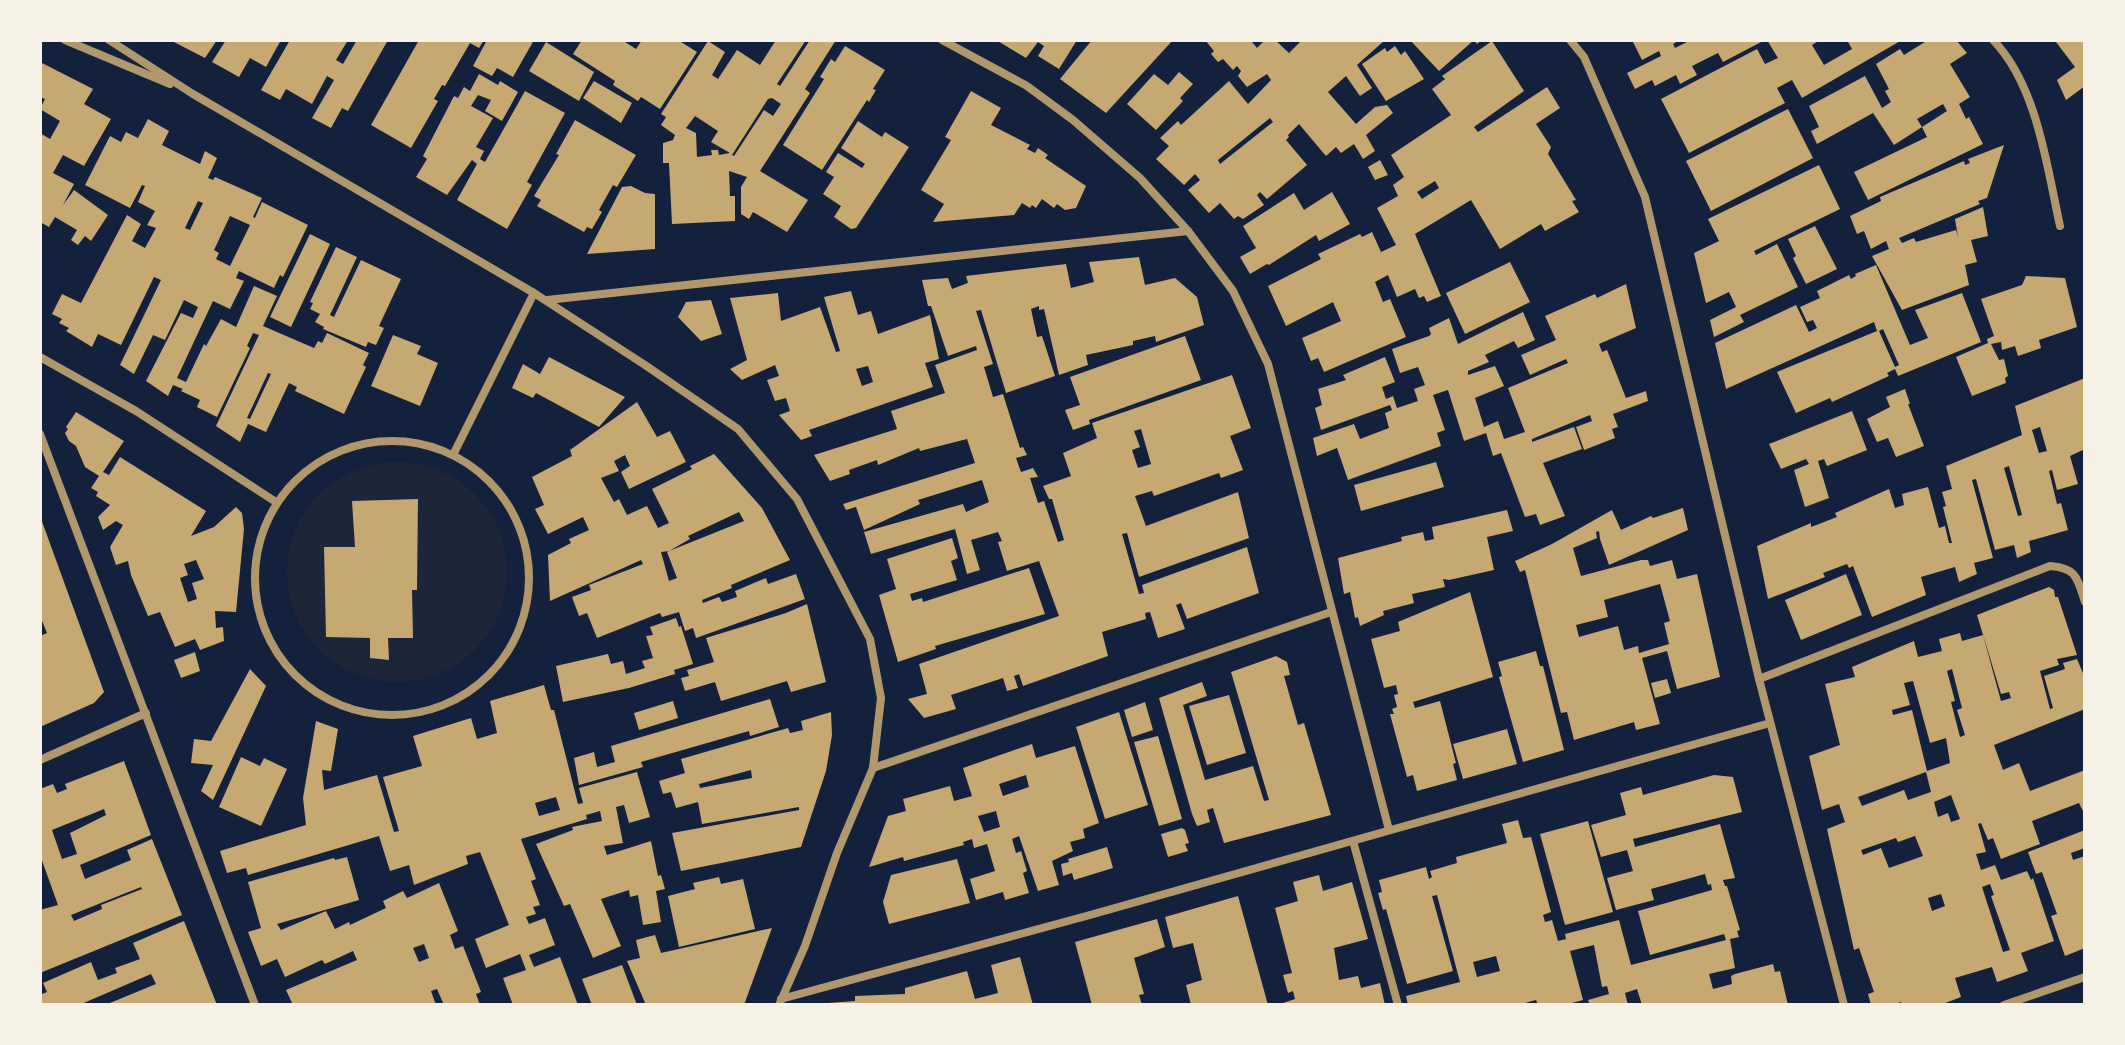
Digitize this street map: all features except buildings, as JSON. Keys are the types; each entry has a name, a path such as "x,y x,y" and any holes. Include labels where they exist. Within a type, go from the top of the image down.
{"street":[{"path":"65,40 193,94"},
{"path":"109,40 193,94 546,300 738,429 797,499 870,639 881,698 873,768 837,853 805,946 780,1002"},
{"path":"942,40 1027,86 1073,120 1140,178 1188,231 1233,291 1268,364 1389,830"},
{"path":"1570,40 1584,57 1645,197 1759,679 1844,1005"},
{"path":"1993,40 2003,50 2034,110 2060,226"},
{"path":"546,300 1188,231"},
{"path":"454,453 534,293"},
{"path":"40,357 136,411 276,502"},
{"path":"40,434 255,1005"},
{"path":"376,440 416,441 454,453 490,480 516,516 529,558 529,602 514,644 486,679 450,704 436,708 407,716 363,714 322,697 288,669 265,631 255,587 259,543 276,502 303,472 337,451 376,440"},
{"path":"1759,679 2050,566 2065,567 2077,576 2085,602"},
{"path":"873,768 1331,612"},
{"path":"40,760 146,713"},
{"path":"780,1002 1770,723"},
{"path":"1353,841 1398,1005"},
{"path":"2004,1005 2085,977"}],"shaded area":[{"path":"397,462 439,471 458,481 474,495 488,511 498,530 507,572 498,614 488,633 474,649 458,663 439,673 397,682 355,673 336,663 320,649 306,633 296,614 287,572 296,530 306,511 320,495 336,481 355,471"}]}
